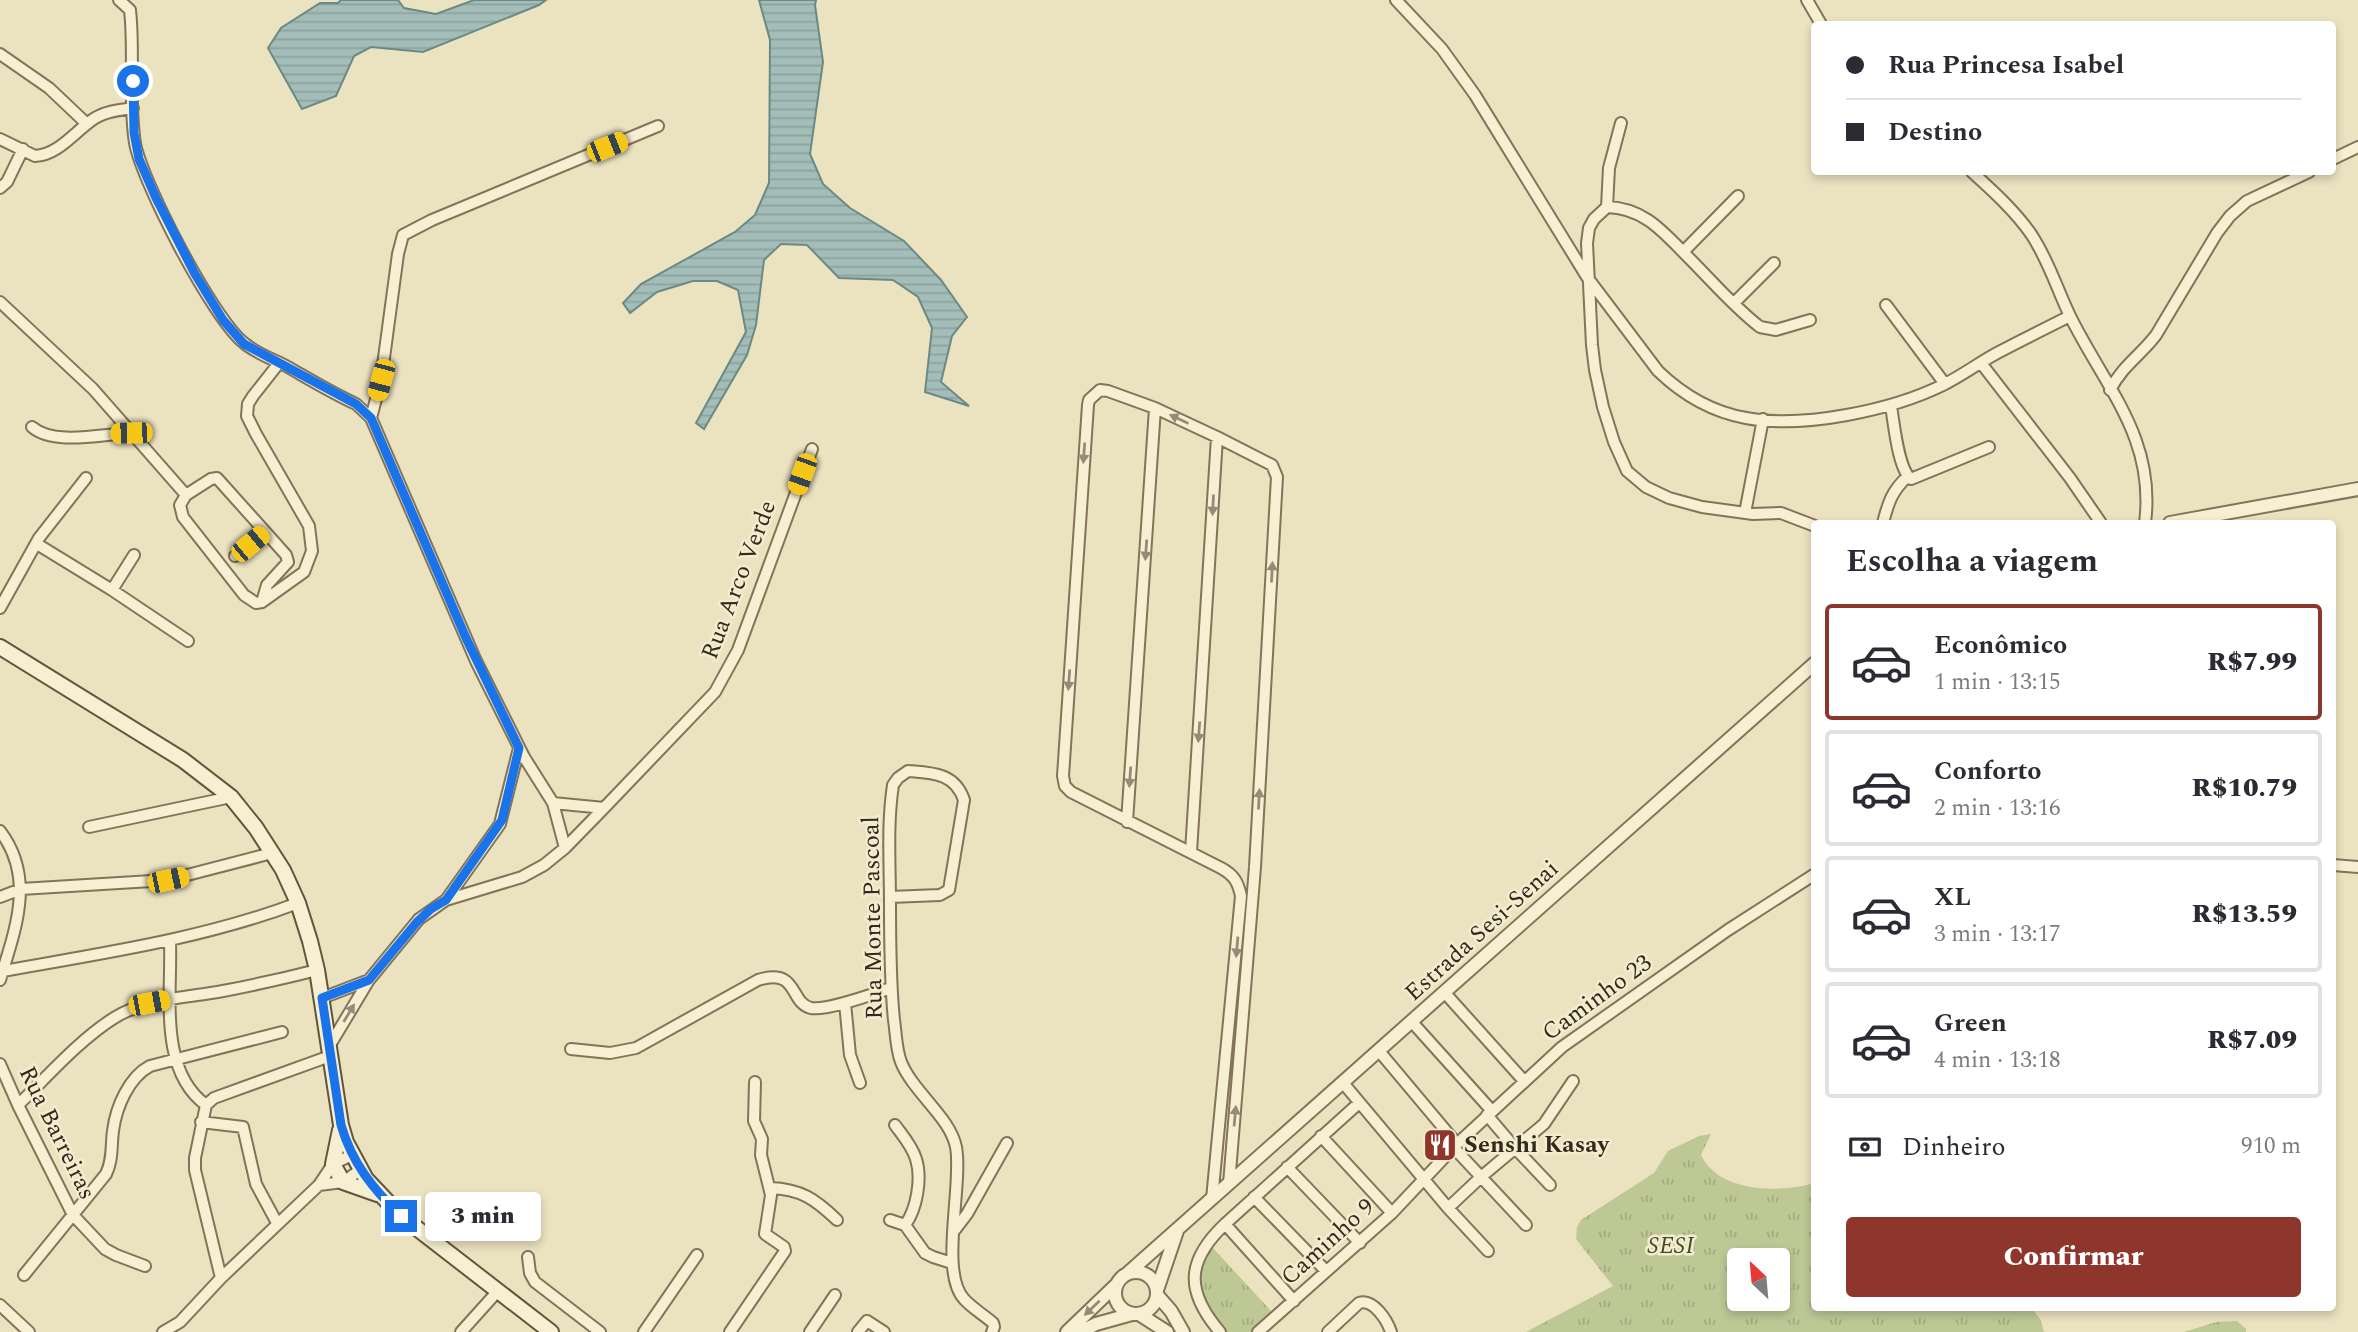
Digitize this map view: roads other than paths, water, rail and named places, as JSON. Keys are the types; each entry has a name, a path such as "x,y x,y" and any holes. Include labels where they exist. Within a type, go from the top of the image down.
{"main road":[{"path":"0,647 183,760 230,797 256,828 283,870 298,903 317,970 341,1125 360,1170 401,1216 551,1332"},
{"path":"341,1125 333,1164 343,1182 380,1195"}],"street":[{"path":"119,0 130,5 134,54 132,108 139,159 195,274 232,333 244,344 356,404 371,418 466,638 519,748 553,803 565,848"},
{"path":"1396,0 1442,49 1475,95 1587,277 1658,371 1702,404 1748,419 1817,419 1891,406 1945,384 2070,316"},
{"path":"1807,0 1819,21"},
{"path":"0,54 49,88 87,124"},
{"path":"0,139 35,156 41,156 63,144 93,119 112,111 132,108"},
{"path":"1608,207 1609,168 1621,123"},
{"path":"371,418 381,380 398,254 404,235 432,220 658,126"},
{"path":"2336,158 2358,147"},
{"path":"0,188 7,182 23,149"},
{"path":"1975,175 2022,222 2033,237 2070,316 2132,428 2142,456 2146,491 2145,520"},
{"path":"2110,390 2124,366 2156,335 2230,216 2247,201 2303,175"},
{"path":"1683,252 1738,196"},
{"path":"1810,320 1776,330 1768,330 1752,321 1664,230 1630,210 1608,207 1600,212 1589,229 1587,277 1595,370 1614,442 1627,471 1646,487 1669,498 1702,507 1745,513 1781,513 1811,524"},
{"path":"1734,303 1774,263"},
{"path":"0,302 93,389 186,495"},
{"path":"1885,305 1945,384"},
{"path":"262,602 267,585 288,559 217,478 186,495 181,501 180,512 244,595 256,603 262,602 304,572 312,551 310,526 247,416 248,404 279,363"},
{"path":"1981,363 2099,520"},
{"path":"1212,1199 1241,896 1236,879 1231,873 1068,790 1063,776 1088,405 1089,400 1100,390 1155,408 1217,437 1272,465 1278,477 1254,882 1229,1184"},
{"path":"1891,406 1902,466 1907,477 1911,479 1989,447"},
{"path":"1127,822 1155,408"},
{"path":"1745,513 1763,419"},
{"path":"32,427 42,435 56,438 131,433"},
{"path":"1191,852 1217,437"},
{"name":"Rua Arco Verde","path":"446,900 522,877 544,865 565,848 715,692 738,650 812,449"},
{"path":"1884,520 1889,498 1907,477"},
{"path":"0,608 50,522 86,478"},
{"path":"2187,520 2358,489"},
{"path":"235,556 264,532"},
{"path":"37,544 113,590 188,641"},
{"path":"113,590 134,555"},
{"name":"Estrada Sesi-Senai","path":"1128,1273 1811,667"},
{"path":"221,1278 195,1170 206,1105 214,1098 330,1050 369,980 417,922 446,900 502,820 519,748"},
{"name":"Rua Monte Pascoal","path":"890,897 940,895 949,890 964,808 962,794 953,781 936,773 908,771 898,778 893,789 889,841 891,988 901,1061 949,1131 955,1146 958,1172 952,1263 961,1295 993,1323 992,1332"},
{"path":"89,827 230,797"},
{"path":"553,803 604,808"},
{"path":"0,831 16,862 21,889 19,912 1,975 170,942 241,923 298,903"},
{"path":"0,897 21,889 168,880 272,853"},
{"path":"2336,866 2358,867"},
{"name":"Caminho 23","path":"1424,1180 1489,1113 1562,1047 1811,877"},
{"path":"1236,879 1254,882"},
{"path":"170,942 169,999 176,1059 181,1076 191,1093 206,1105"},
{"path":"18,1105 113,1018 138,1007 169,999 223,991 317,970"},
{"path":"571,1049 610,1053 636,1048 768,977 779,977 786,981 806,1006 813,1009 845,1003 891,988"},
{"path":"322,998 369,980"},
{"path":"1445,993 1524,1081"},
{"path":"845,1003 850,1055 860,1083"},
{"path":"1412,1022 1489,1113 1515,1149 1550,1185"},
{"path":"24,1275 109,1169 116,1114 137,1074 150,1066 282,1032"},
{"path":"1379,1051 1481,1177 1526,1225"},
{"name":"Rua Barreiras","path":"0,1064 73,1215 105,1249 145,1266"},
{"path":"1448,1208 1544,1124 1573,1081"},
{"path":"730,1332 785,1251 784,1247 765,1234 770,1188 761,1155 762,1139 754,1121 755,1082"},
{"path":"1343,1084 1488,1251"},
{"path":"1220,1332 1200,1303 1195,1276 1201,1251 1225,1224 1359,1103"},
{"path":"201,1122 243,1127 256,1184 277,1223"},
{"path":"895,1125 909,1142 917,1163 916,1200 911,1217 905,1225"},
{"path":"1321,1136 1392,1213"},
{"path":"954,1231 967,1214 1007,1143"},
{"path":"1232,1151 1254,1162"},
{"path":"163,1332 180,1322 221,1278 319,1185 333,1164 352,1155"},
{"path":"1287,1167 1360,1242"},
{"path":"319,1185 343,1182 360,1170"},
{"name":"Caminho 9","path":"1258,1332 1392,1213 1424,1180"},
{"path":"770,1188 789,1188 802,1193 824,1207 836,1220"},
{"path":"1254,1197 1326,1271"},
{"path":"890,1220 905,1225 925,1253 952,1263"},
{"path":"1225,1224 1294,1301"},
{"name":"Estrada Sesi-Senai","path":"1157,1293 1177,1231"},
{"path":"644,1332 697,1255"},
{"path":"528,1257 534,1282 600,1332"},
{"path":"1067,1332 1128,1273 1141,1273 1151,1279 1183,1332"},
{"path":"1116,1284 1117,1303 1126,1312 1136,1314 1167,1332"},
{"path":"461,1332 497,1292"},
{"path":"1080,1332 1096,1324 1149,1310 1157,1293"},
{"path":"810,1332 835,1295"},
{"path":"1328,1332 1359,1303 1369,1302 1391,1332"},
{"path":"0,1305 29,1332"},
{"path":"858,1332 867,1321 884,1332"}],"water":[{"path":"341,0 398,0 404,8 436,14 474,0 546,0 423,52 371,47 354,56 336,96 302,109 268,48 281,28 320,3 338,3"},
{"path":"759,0 816,0 823,62 810,154 823,184 850,208 904,241 941,280 967,317 952,336 941,382 969,406 925,392 932,328 918,297 893,280 839,278 807,245 781,244 764,260 756,325 747,355 704,429 696,423 746,332 738,290 717,281 693,281 657,292 630,313 623,303 641,284 735,232 755,215 769,183 770,40"}],"place":[{"name":"Senshi Kasay","path":"1440,1145"}],"park label":[{"name":"SESI","path":"1671,1246"}]}
